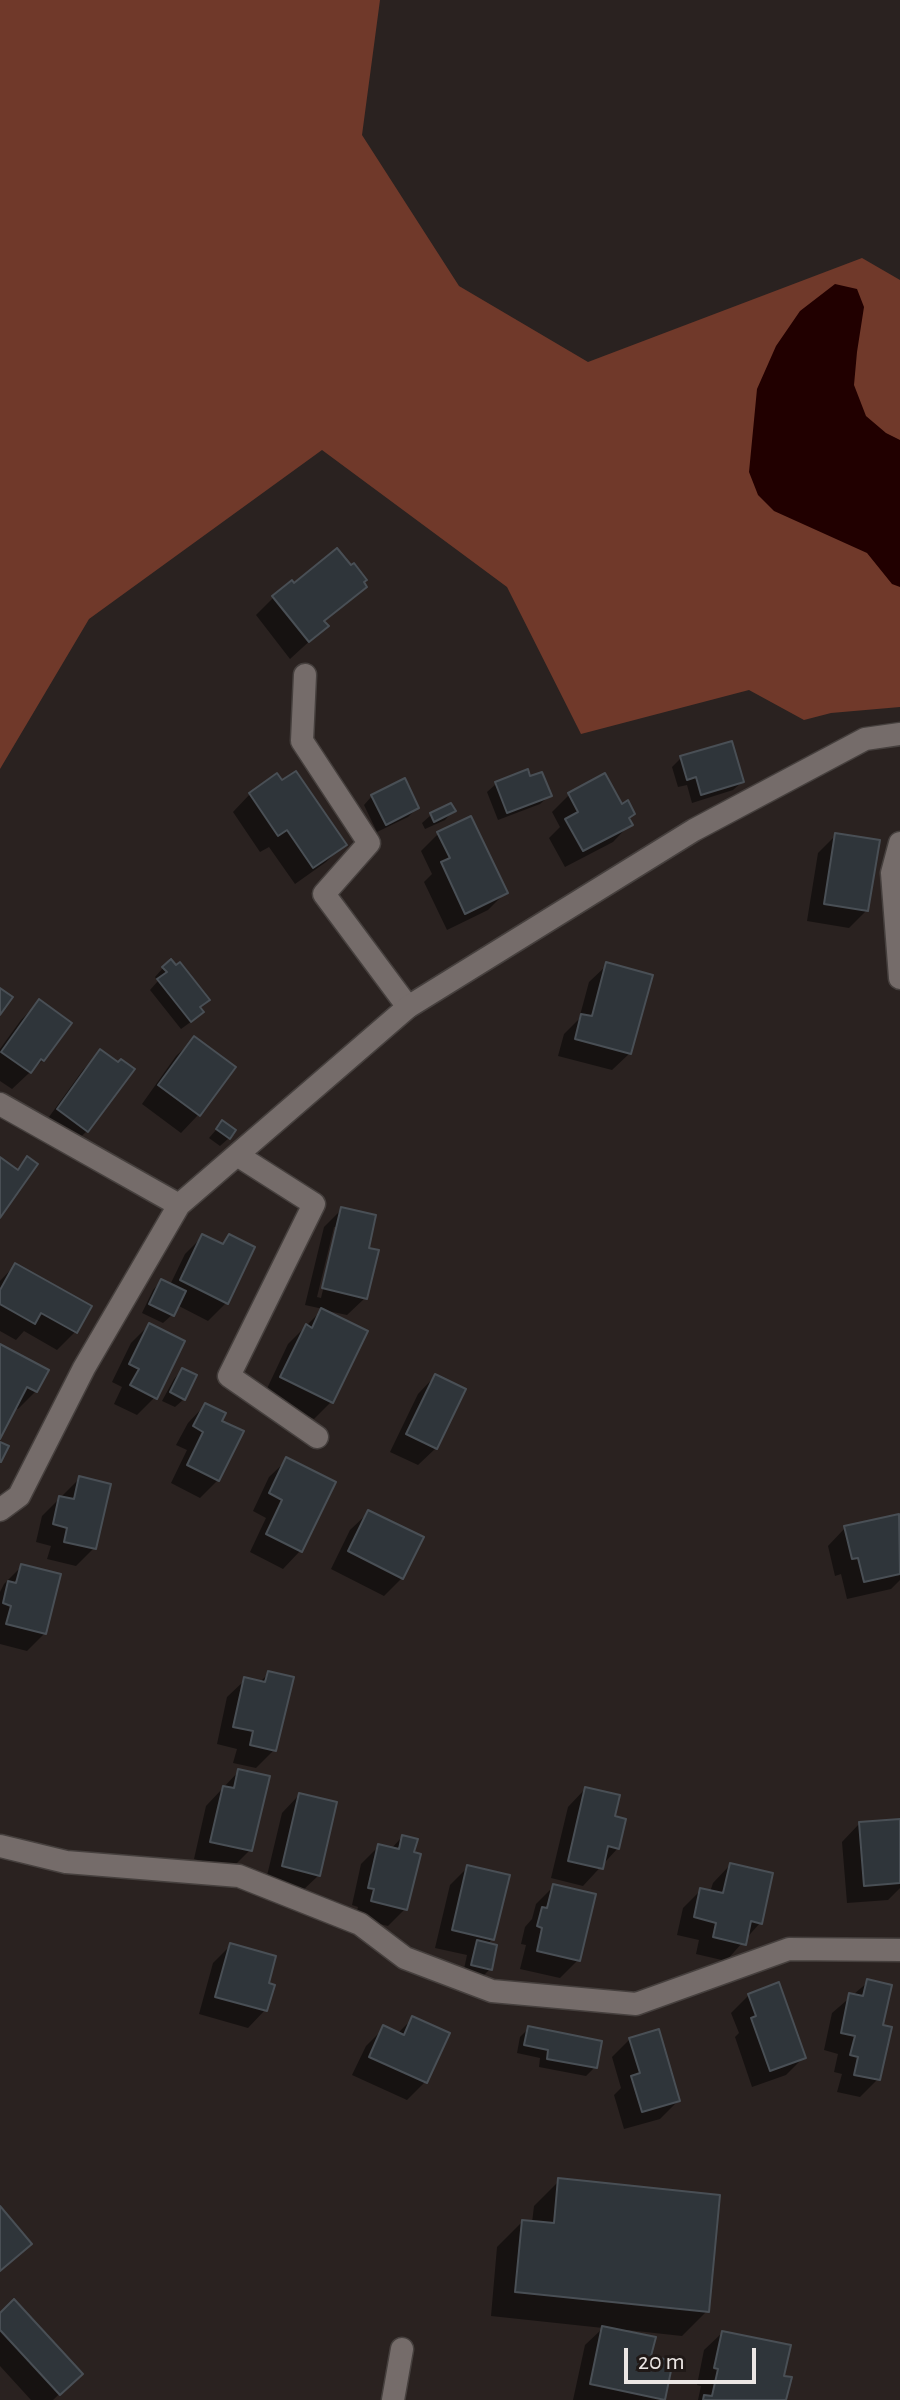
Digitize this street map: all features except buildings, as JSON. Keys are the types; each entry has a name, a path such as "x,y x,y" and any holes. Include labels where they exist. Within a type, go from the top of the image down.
{"street":[{"path":"305,675 302,741 369,843 324,894 408,1007"},
{"path":"0,1510 19,1496 84,1368 179,1205 408,1007 694,830 865,739 900,734"},
{"path":"900,843 892,873 900,978"},
{"path":"0,1104 179,1205"},
{"path":"237,1155 314,1204 229,1376 317,1437"},
{"path":"0,1846 66,1862 239,1876 360,1924 405,1958 492,1991 636,2004 789,1949 900,1950"},
{"path":"393,2400 402,2349"}],"shaded area":[{"path":"0,0 380,0 362,135 459,286 588,362 862,258 900,280 900,707 831,713 804,720 749,690 581,734 507,587 322,450 89,619 0,769"},
{"path":"835,284 857,289 864,307 854,385 866,416 900,440 900,587 892,584 867,553 774,511 758,495 749,472 757,389 776,346 800,311"}]}
